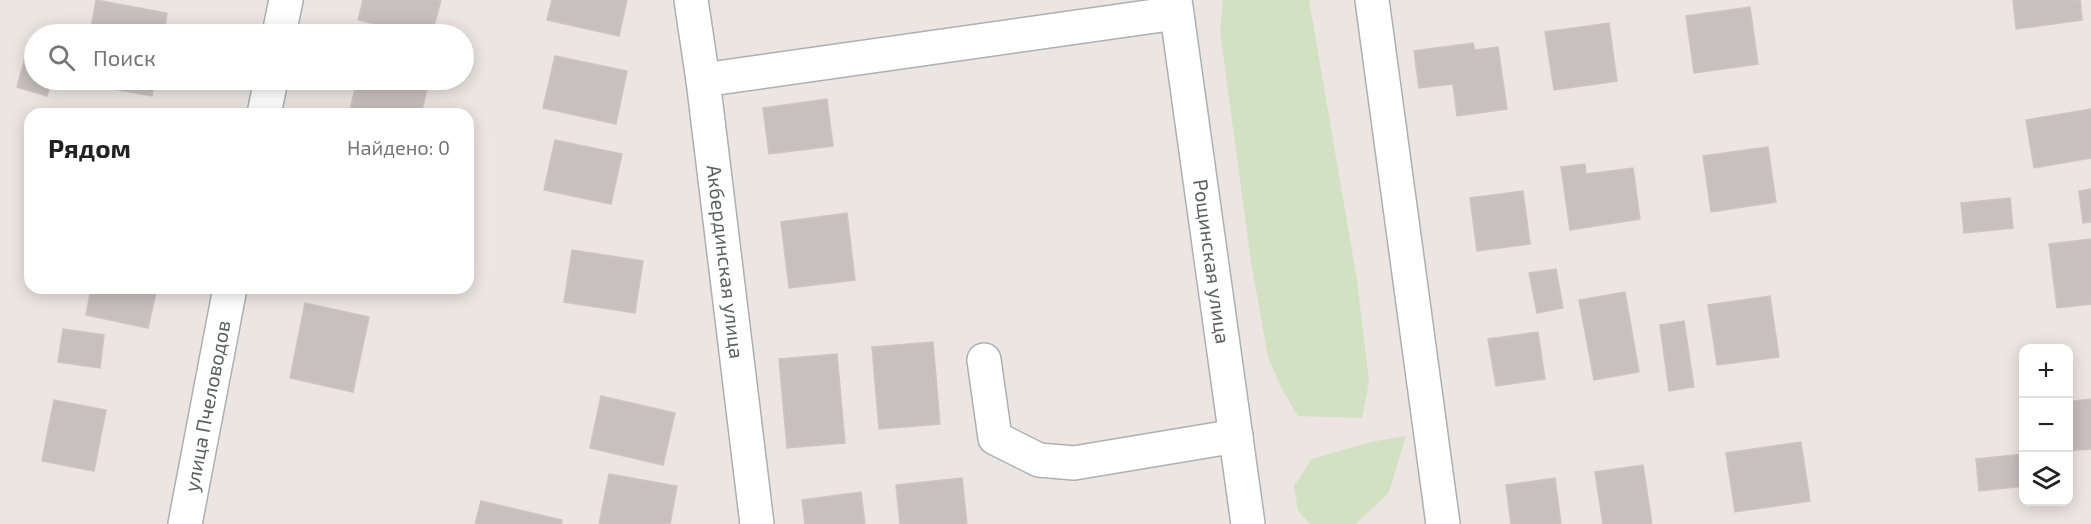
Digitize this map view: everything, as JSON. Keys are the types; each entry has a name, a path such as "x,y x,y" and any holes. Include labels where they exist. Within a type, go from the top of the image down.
{"street":[{"path":"281,24 286,0"},
{"name":"Акбердинская улица","path":"691,0 703,80 757,524"},
{"path":"1372,0 1443,524"},
{"path":"703,80 1176,7"},
{"name":"Рощинская улица","path":"1176,7 1248,524"},
{"path":"265,108 269,90"},
{"name":"улица Пчеловодов","path":"184,524 229,294"},
{"path":"984,360 995,438 1039,460 1074,463 1236,436"}],"green space":[{"path":"1223,0 1309,0 1357,280 1369,382 1362,418 1298,416 1282,389 1268,357 1251,262 1220,31"},
{"path":"1406,436 1389,492 1356,524 1310,524 1298,511 1294,486 1312,459 1370,442"}],"building":[{"path":"96,0 167,13 165,24 92,24"},
{"path":"363,0 441,0 435,24 375,24 358,20"},
{"path":"552,0 627,0 619,36 547,20"},
{"path":"2013,0 2080,0 2082,20 2016,29"},
{"path":"1750,7 1758,64 1694,73 1686,16"},
{"path":"1609,23 1617,81 1554,90 1545,32"},
{"path":"1473,43 1475,50 1498,47 1507,109 1457,116 1453,84 1419,88 1414,51"},
{"path":"555,56 627,71 616,124 543,108"},
{"path":"24,62 24,89 17,87"},
{"path":"27,90 49,90 47,96"},
{"path":"119,90 153,90 152,96"},
{"path":"355,90 427,90 422,108 350,108"},
{"path":"827,99 833,146 769,154 763,108"},
{"path":"2091,109 2091,158 2034,168 2026,120"},
{"path":"555,140 622,154 611,204 544,190"},
{"path":"1768,147 1776,202 1711,212 1703,156"},
{"path":"1585,164 1586,174 1633,168 1640,219 1570,230 1561,167"},
{"path":"2091,189 2091,222 2083,223 2079,191"},
{"path":"1523,191 1530,244 1477,251 1470,198"},
{"path":"2010,198 2013,228 1964,233 1961,203"},
{"path":"847,213 855,280 789,288 781,222"},
{"path":"2091,239 2091,304 2057,308 2049,244"},
{"path":"572,250 643,261 635,313 564,302"},
{"path":"1556,269 1563,308 1537,313 1529,273"},
{"path":"1625,292 1639,372 1594,380 1579,300"},
{"path":"90,294 156,294 148,328 86,315"},
{"path":"1770,296 1779,357 1717,365 1708,305"},
{"path":"305,303 369,317 353,392 290,378"},
{"path":"1684,321 1694,387 1669,391 1660,325"},
{"path":"63,329 104,335 100,368 58,362"},
{"path":"1538,332 1545,379 1496,386 1488,339"},
{"path":"933,342 940,424 879,429 872,347"},
{"path":"837,354 845,443 787,448 779,359"},
{"path":"601,396 675,413 663,465 590,448"},
{"path":"2091,399 2091,449 2073,451 2073,401"},
{"path":"54,400 106,410 94,471 42,461"},
{"path":"1801,442 1810,501 1735,512 1726,453"},
{"path":"2019,455 2019,487 1979,491 1976,459"},
{"path":"1643,465 1652,524 1603,524 1595,472"},
{"path":"609,474 677,486 670,524 599,524"},
{"path":"962,478 967,524 900,524 896,485"},
{"path":"1555,478 1561,524 1511,524 1506,485"},
{"path":"861,492 865,524 805,524 802,500"},
{"path":"481,501 562,520 561,524 475,524"}]}
